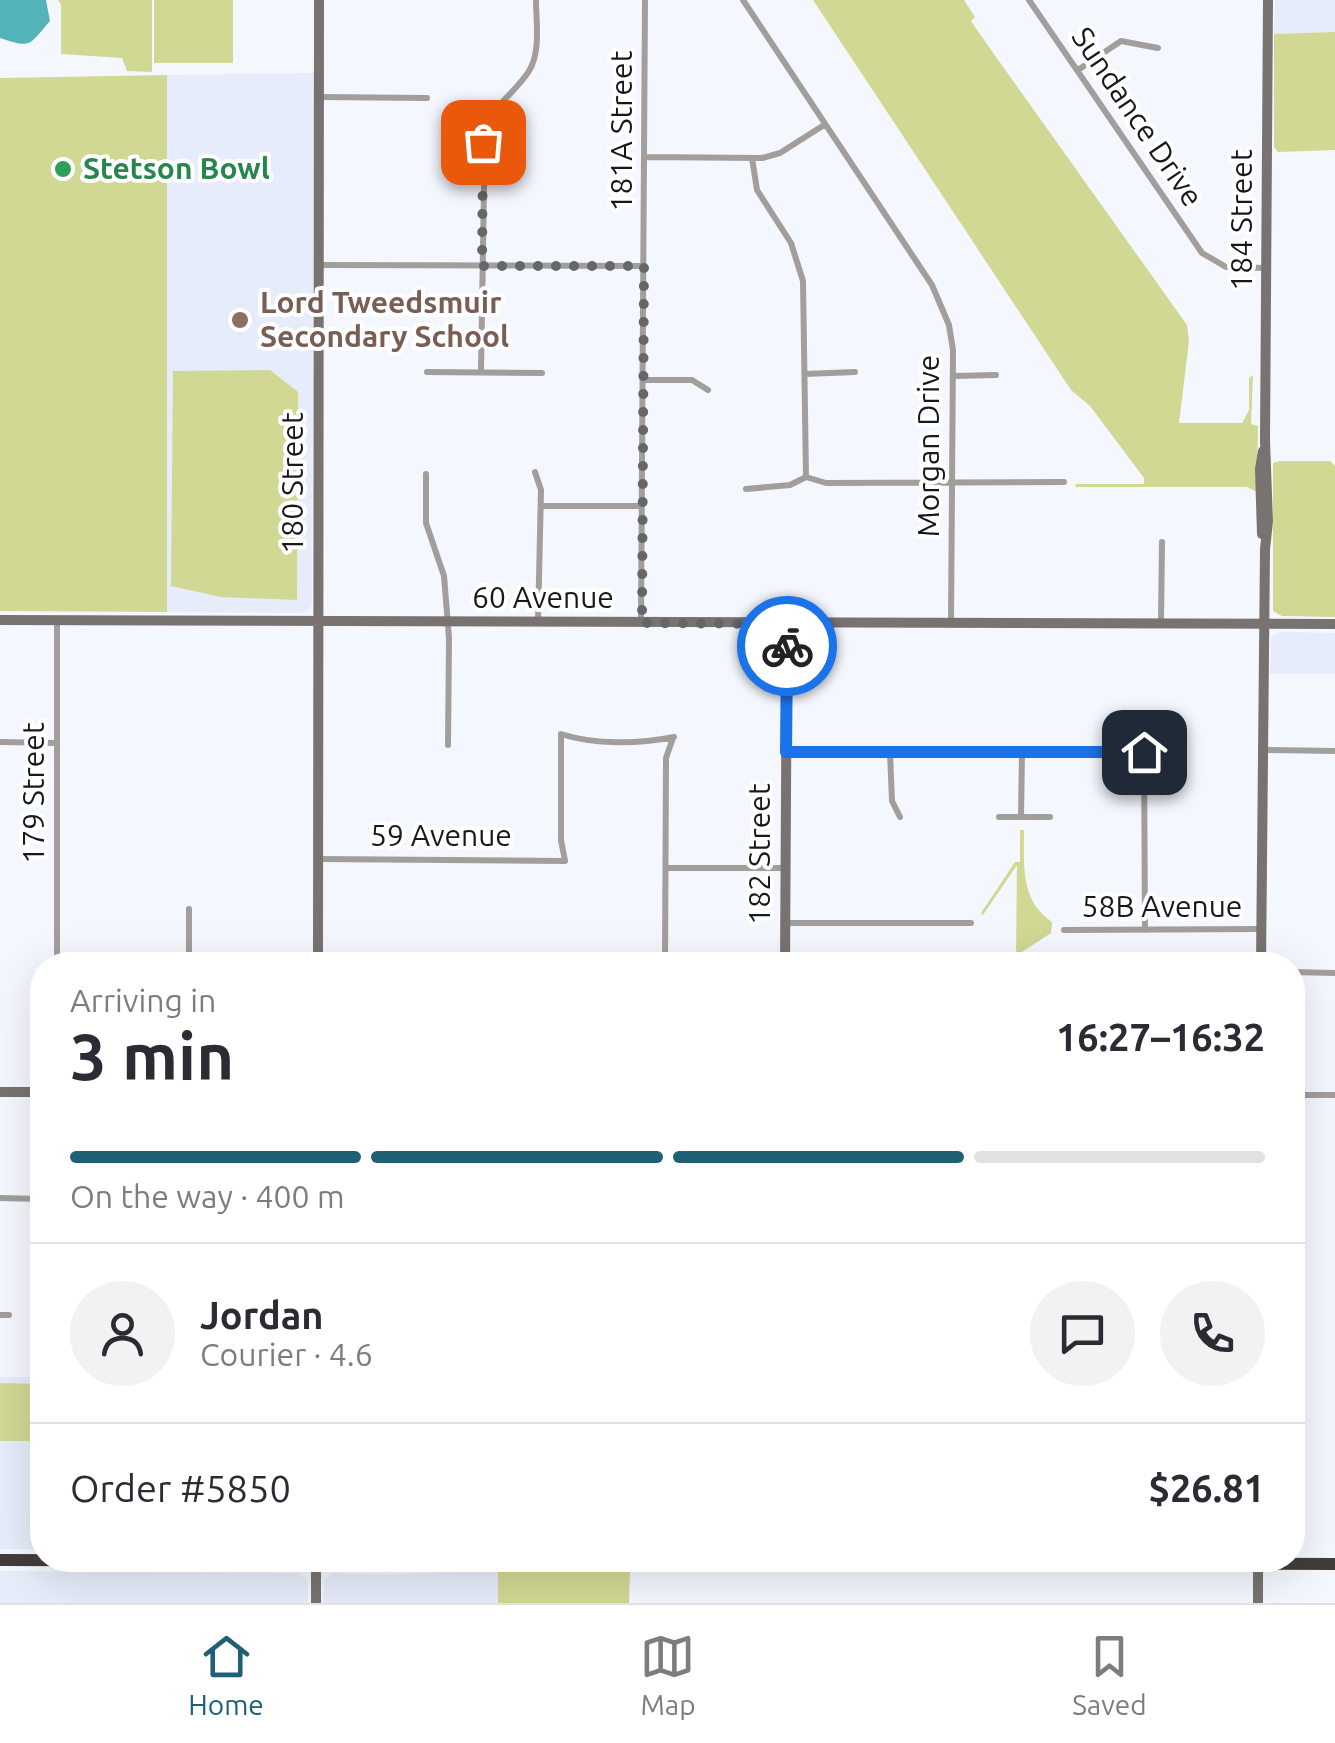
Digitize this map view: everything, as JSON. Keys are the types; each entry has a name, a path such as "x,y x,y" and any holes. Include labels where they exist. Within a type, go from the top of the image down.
{"highway":[{"path":"0,1560 30,1560"},
{"path":"1305,1563 1335,1564"}],"main road":[{"name":"180 Street","path":"318,0 318,952"},
{"name":"184 Street","path":"1260,952 1264,549 1269,485 1265,440 1268,0"},
{"name":"60 Avenue","path":"0,620 1332,625"},
{"name":"182 Street","path":"785,952 787,624"},
{"path":"0,1092 30,1092"},
{"path":"316,1572 316,1603"},
{"path":"1258,1572 1258,1603"}],"street":[{"path":"481,371 485,128 534,60 536,0"},
{"name":"181A Street","path":"642,623 645,0"},
{"name":"Morgan Drive","path":"743,0 932,286 949,325 954,376 950,624"},
{"name":"Sundance Drive","path":"1029,0 1206,257 1226,267 1266,268"},
{"path":"1078,70 1120,41 1158,48"},
{"path":"319,96 427,98"},
{"path":"644,157 752,158 780,153 824,124"},
{"path":"752,158 757,190 786,234 800,267 805,296 806,477"},
{"path":"318,265 644,266"},
{"path":"426,372 542,372"},
{"path":"805,374 855,372"},
{"path":"954,376 996,375"},
{"path":"644,380 692,380 708,390"},
{"path":"535,472 541,506 538,623"},
{"path":"426,474 426,523 444,576 448,745"},
{"path":"746,489 790,485 806,477 826,483 1064,482"},
{"path":"541,506 642,506"},
{"path":"1162,542 1162,624"},
{"name":"179 Street","path":"57,620 57,952"},
{"name":"59 Avenue","path":"318,859 564,861 561,734 580,740 654,741 674,737 666,758 666,868"},
{"path":"0,742 57,743"},
{"path":"1262,750 1335,750"},
{"path":"786,752 1144,752 1145,930"},
{"path":"890,752 892,800 900,817"},
{"path":"1022,752 1022,817"},
{"path":"999,817 1050,817"},
{"path":"665,952 666,868 784,868"},
{"path":"189,909 189,952"},
{"path":"785,922 971,923"},
{"name":"58B Avenue","path":"1064,930 1261,929"},
{"path":"1305,972 1335,973"},
{"path":"1305,1095 1335,1095"},
{"path":"0,1198 30,1199"}],"shaded area":[{"path":"1275,0 1335,0 1335,32 1274,34"},
{"name":"Lord Tweedsmuir Secondary School","path":"315,71 312,603 302,613 167,612 167,75"},
{"path":"1280,632 1335,633 1335,674 1270,674 1271,637"},
{"path":"0,1377 30,1377 30,1549 0,1549"},
{"path":"0,1571 299,1573 308,1581 308,1603 0,1603"},
{"path":"498,1572 498,1603 323,1603 324,1580 333,1573"}],"green space":[{"path":"58,0 152,0 152,72 127,71 122,58 61,54"},
{"path":"154,0 233,0 233,63 154,63"},
{"path":"813,0 964,0 975,17 971,21 1187,325 1189,341 1179,423 1242,423 1249,410 1249,378 1253,375 1251,424 1258,426 1257,492 1247,487 1075,487 1144,484 1144,478 1090,406 1071,390"},
{"path":"1335,32 1335,150 1278,152 1274,147 1274,34"},
{"path":"167,75 167,612 0,611 0,78"},
{"path":"270,370 298,392 297,600 221,597 171,586 173,371"},
{"path":"1330,461 1335,466 1335,617 1282,616 1273,611 1273,463"},
{"path":"1020,830 1024,830 1024,869 1029,893 1052,922 1051,933 1016,952 1017,865 981,913 1015,862 1020,862"},
{"path":"0,1383 30,1384 30,1441 0,1441"},
{"path":"498,1572 630,1572 629,1603 498,1603"}],"water":[{"path":"0,0 46,0 50,21 29,43 0,38"}],"way so far":[{"path":"483,142 482,266 644,266 642,623 787,624 787,646"}],"place":[{"name":"Stetson Bowl","path":"63,169"},
{"name":"Lord Tweedsmuir Secondary School","path":"240,320"}],"route":[{"path":"787,646 786,752 1144,752"}]}
